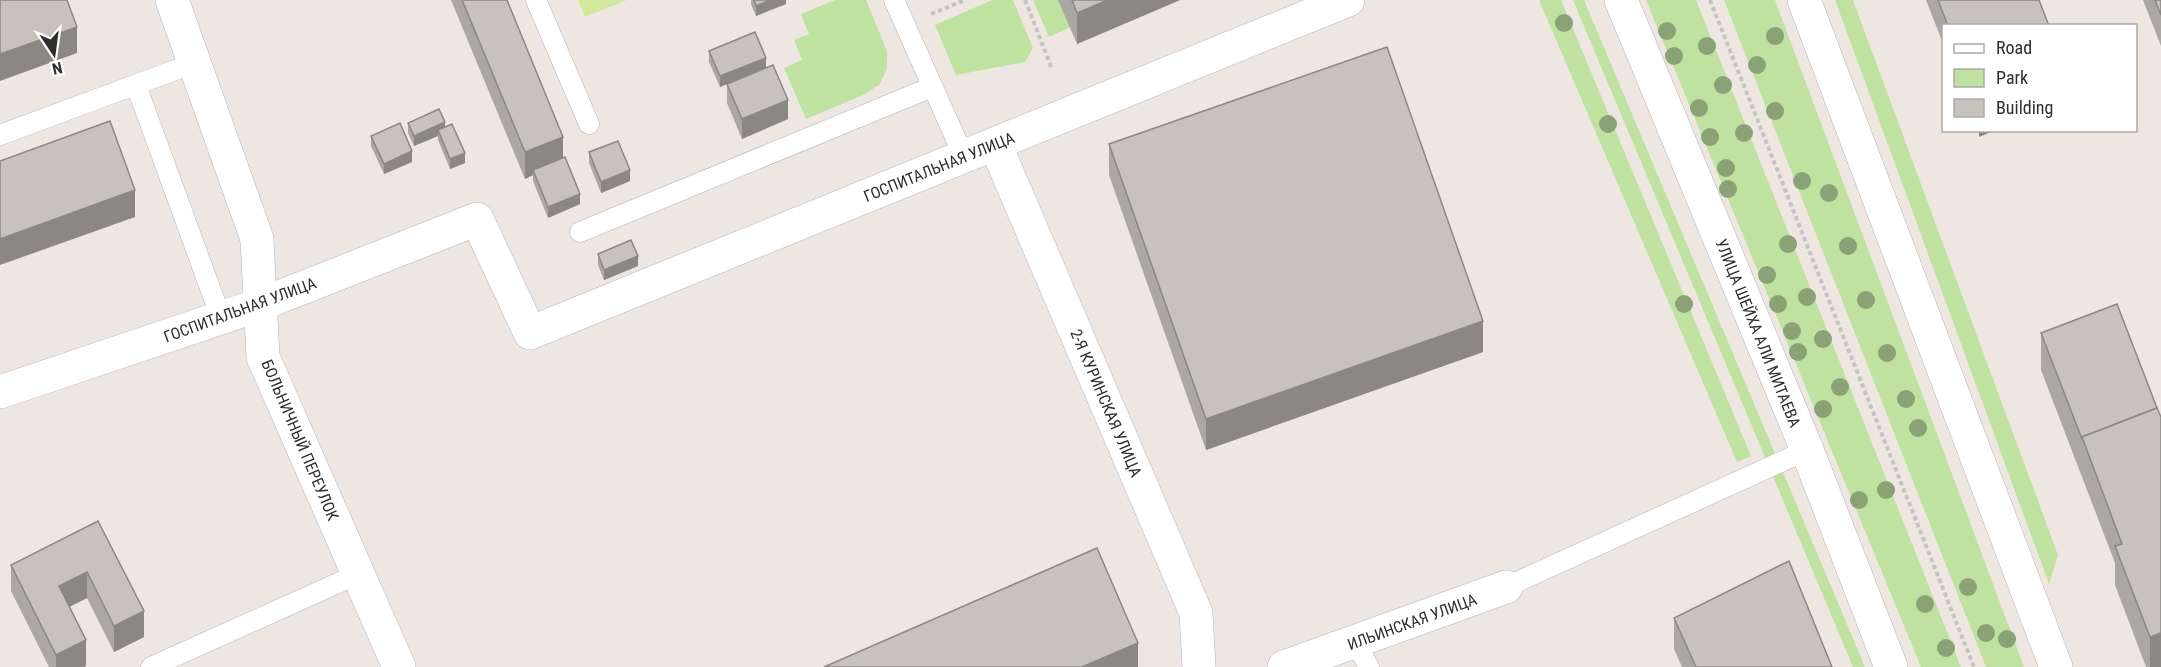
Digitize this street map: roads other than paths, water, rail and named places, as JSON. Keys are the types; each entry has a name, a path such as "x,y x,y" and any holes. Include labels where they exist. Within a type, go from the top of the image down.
{"street":[{"name":"БОЛЬНИЧНЫЙ ПЕРЕУЛОК","path":"172,0 257,239 263,357 399,667"},
{"name":"ГОСПИТАЛЬНАЯ УЛИЦА","path":"0,392 259,305 477,219 530,333 1348,0"},
{"name":"УЛИЦА ШЕЙХА АЛИ МИТАЕВА","path":"1621,0 1807,450 1892,667"},
{"path":"1804,0 2056,667"},
{"name":"2-Я КУРИНСКАЯ УЛИЦА","path":"995,144 1196,613 1199,667"},
{"name":"ИЛЬИНСКАЯ УЛИЦА","path":"1284,667 1363,655 1506,587"}],"lane":[{"path":"536,0 589,124"},
{"path":"894,0 964,157"},
{"path":"0,135 194,63"},
{"path":"136,85 221,318"},
{"path":"580,232 932,87"},
{"path":"1506,587 1807,450"},
{"path":"151,667 358,574"}]}
